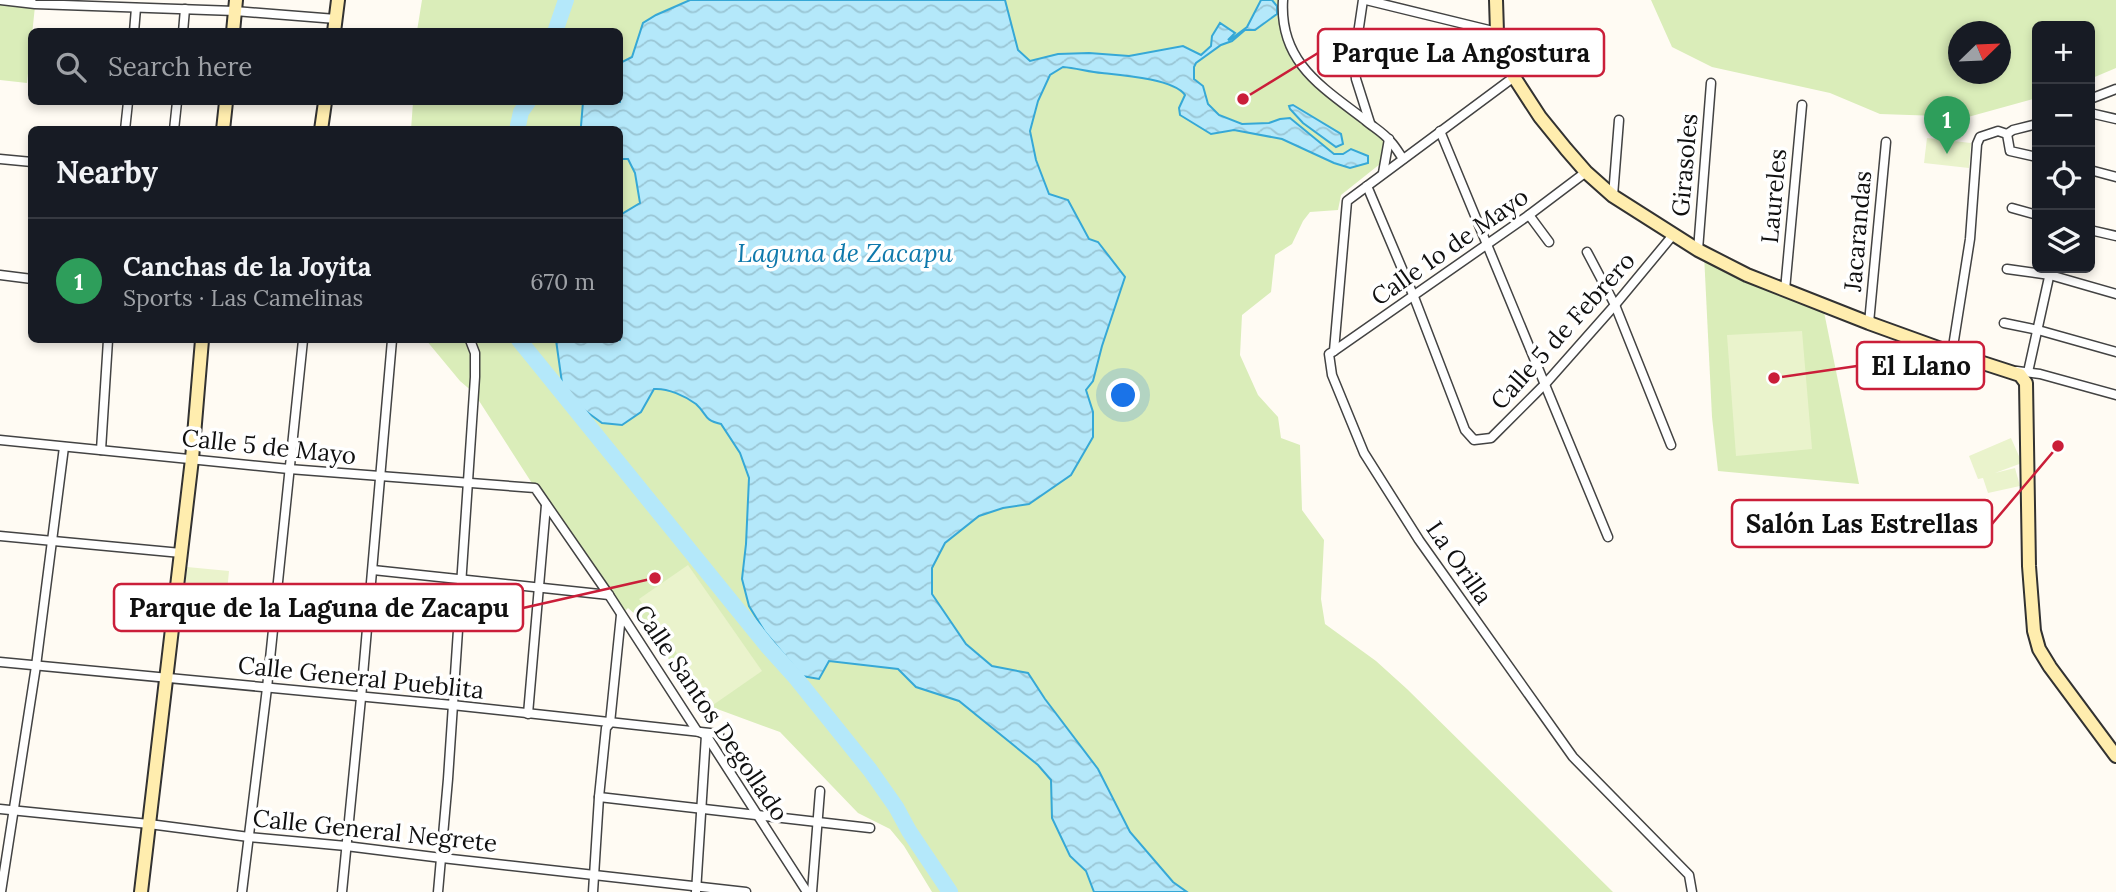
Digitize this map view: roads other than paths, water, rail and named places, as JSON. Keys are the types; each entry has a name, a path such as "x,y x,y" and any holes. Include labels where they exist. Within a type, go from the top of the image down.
{"main road":[{"path":"335,25 338,0"},
{"path":"1496,0 1497,32 1514,77 1540,117 1586,172 1613,196 1698,250 1747,275 1869,323 2024,376 2029,566 2034,631 2039,649 2050,667 2116,756"},
{"path":"233,28 235,6"},
{"path":"223,126 226,105"},
{"path":"322,126 325,105"},
{"path":"141,892 192,459 202,343"}],"street":[{"path":"0,0 136,8 235,6 335,25"},
{"path":"1283,0 1287,33 1297,61 1315,82 1389,139 1403,159"},
{"path":"1371,125 1356,79 1354,61 1364,0 1497,32"},
{"path":"134,28 136,8"},
{"path":"183,28 185,9"},
{"path":"1414,296 1367,186 1514,77"},
{"name":"Girasoles","path":"1698,250 1711,83"},
{"path":"2095,97 2116,89"},
{"path":"125,126 128,105"},
{"path":"174,126 177,105"},
{"name":"Laureles","path":"1785,290 1802,105"},
{"path":"2095,114 2116,119"},
{"path":"1613,196 1619,120"},
{"path":"2007,134 2032,125"},
{"path":"1440,131 1608,537"},
{"path":"1952,353 1970,239 1977,144 1980,137 1998,131 2007,134"},
{"path":"2007,134 2010,151 2032,156"},
{"path":"1383,173 1389,139"},
{"name":"Jacarandas","path":"1869,323 1886,142"},
{"path":"0,159 28,162"},
{"path":"2095,171 2116,177"},
{"name":"Calle 1o de Mayo","path":"1334,351 1586,172"},
{"name":"La Orilla","path":"1367,186 1347,201 1334,351 1329,354 1332,375 1364,453 1419,540 1573,757 1689,875 1692,892"},
{"path":"2012,208 2032,214"},
{"path":"1529,215 1549,242"},
{"path":"2095,231 2116,236"},
{"name":"Calle 5 de Febrero","path":"1414,296 1465,430 1474,440 1491,438 1546,383 1673,235"},
{"path":"1587,252 1615,305 1671,445"},
{"path":"2007,269 2032,271"},
{"path":"2050,273 2038,330 2024,376 2039,374 2116,395"},
{"path":"2053,273 2116,294"},
{"path":"0,275 28,278"},
{"path":"2004,323 2116,352"},
{"path":"101,450 108,343"},
{"path":"242,892 267,688 303,343"},
{"path":"342,892 362,698 392,343"},
{"path":"438,892 476,364 471,343"},
{"name":"Calle 5 de Mayo","path":"0,440 289,469 535,488"},
{"path":"1,892 36,666 64,447"},
{"name":"Calle Santos Degollado","path":"535,488 609,595 697,731 706,735 810,892"},
{"path":"528,715 546,505"},
{"path":"0,536 181,553"},
{"path":"373,570 609,595"},
{"path":"593,892 599,797 621,615"},
{"name":"Calle General Pueblita","path":"0,662 452,705 719,734"},
{"path":"696,889 706,735"},
{"path":"810,892 820,791"},
{"path":"599,797 870,828"},
{"name":"Calle General Negrete","path":"0,809 346,846 696,889 746,892"}],"water":[{"name":"Laguna de Zacapu","path":"690,0 1005,0 1018,50 1030,61 1058,54 1129,56 1183,46 1201,55 1211,46 1212,36 1220,23 1235,33 1228,40 1231,39 1247,27 1261,0 1272,0 1277,6 1277,14 1255,30 1245,30 1196,63 1194,79 1203,86 1208,104 1219,115 1242,124 1269,123 1290,118 1334,154 1343,154 1351,149 1368,156 1368,163 1350,168 1282,139 1234,130 1211,134 1180,115 1179,108 1185,95 1170,85 1063,67 1050,75 1038,101 1030,131 1036,160 1049,194 1068,200 1089,239 1098,242 1125,277 1093,381 1086,390 1093,412 1093,437 1071,475 1029,504 1003,508 979,516 945,543 932,568 932,594 966,644 992,666 1028,673 1098,769 1130,832 1173,882 1187,892 1094,892 1086,871 1070,856 1052,818 1051,780 1038,765 959,701 916,687 898,669 829,661 819,679 802,676 765,632 749,606 742,579 749,478 740,453 721,424 708,419 696,404 687,398 659,389 654,389 641,412 622,425 602,423 580,407 562,383 556,343 623,343 623,213 640,203 635,173 628,159 623,159 623,126 581,126 583,105 623,105 623,62 632,57 643,23"},
{"path":"1293,105 1341,134 1343,144 1336,147 1303,123 1290,109 1289,106"}],"waterway":[{"path":"556,28 566,0"},
{"path":"518,126 526,105"},
{"path":"521,343 870,770 950,892"}],"place":[{"name":"Parque La Angostura","path":"1243,99"},
{"name":"Canchas de la Joyita","path":"1947,154"},
{"name":"El Llano","path":"1774,378"},
{"name":"Salón Las Estrellas","path":"2058,446"},
{"name":"Parque de la Laguna de Zacapu","path":"655,578"}]}
